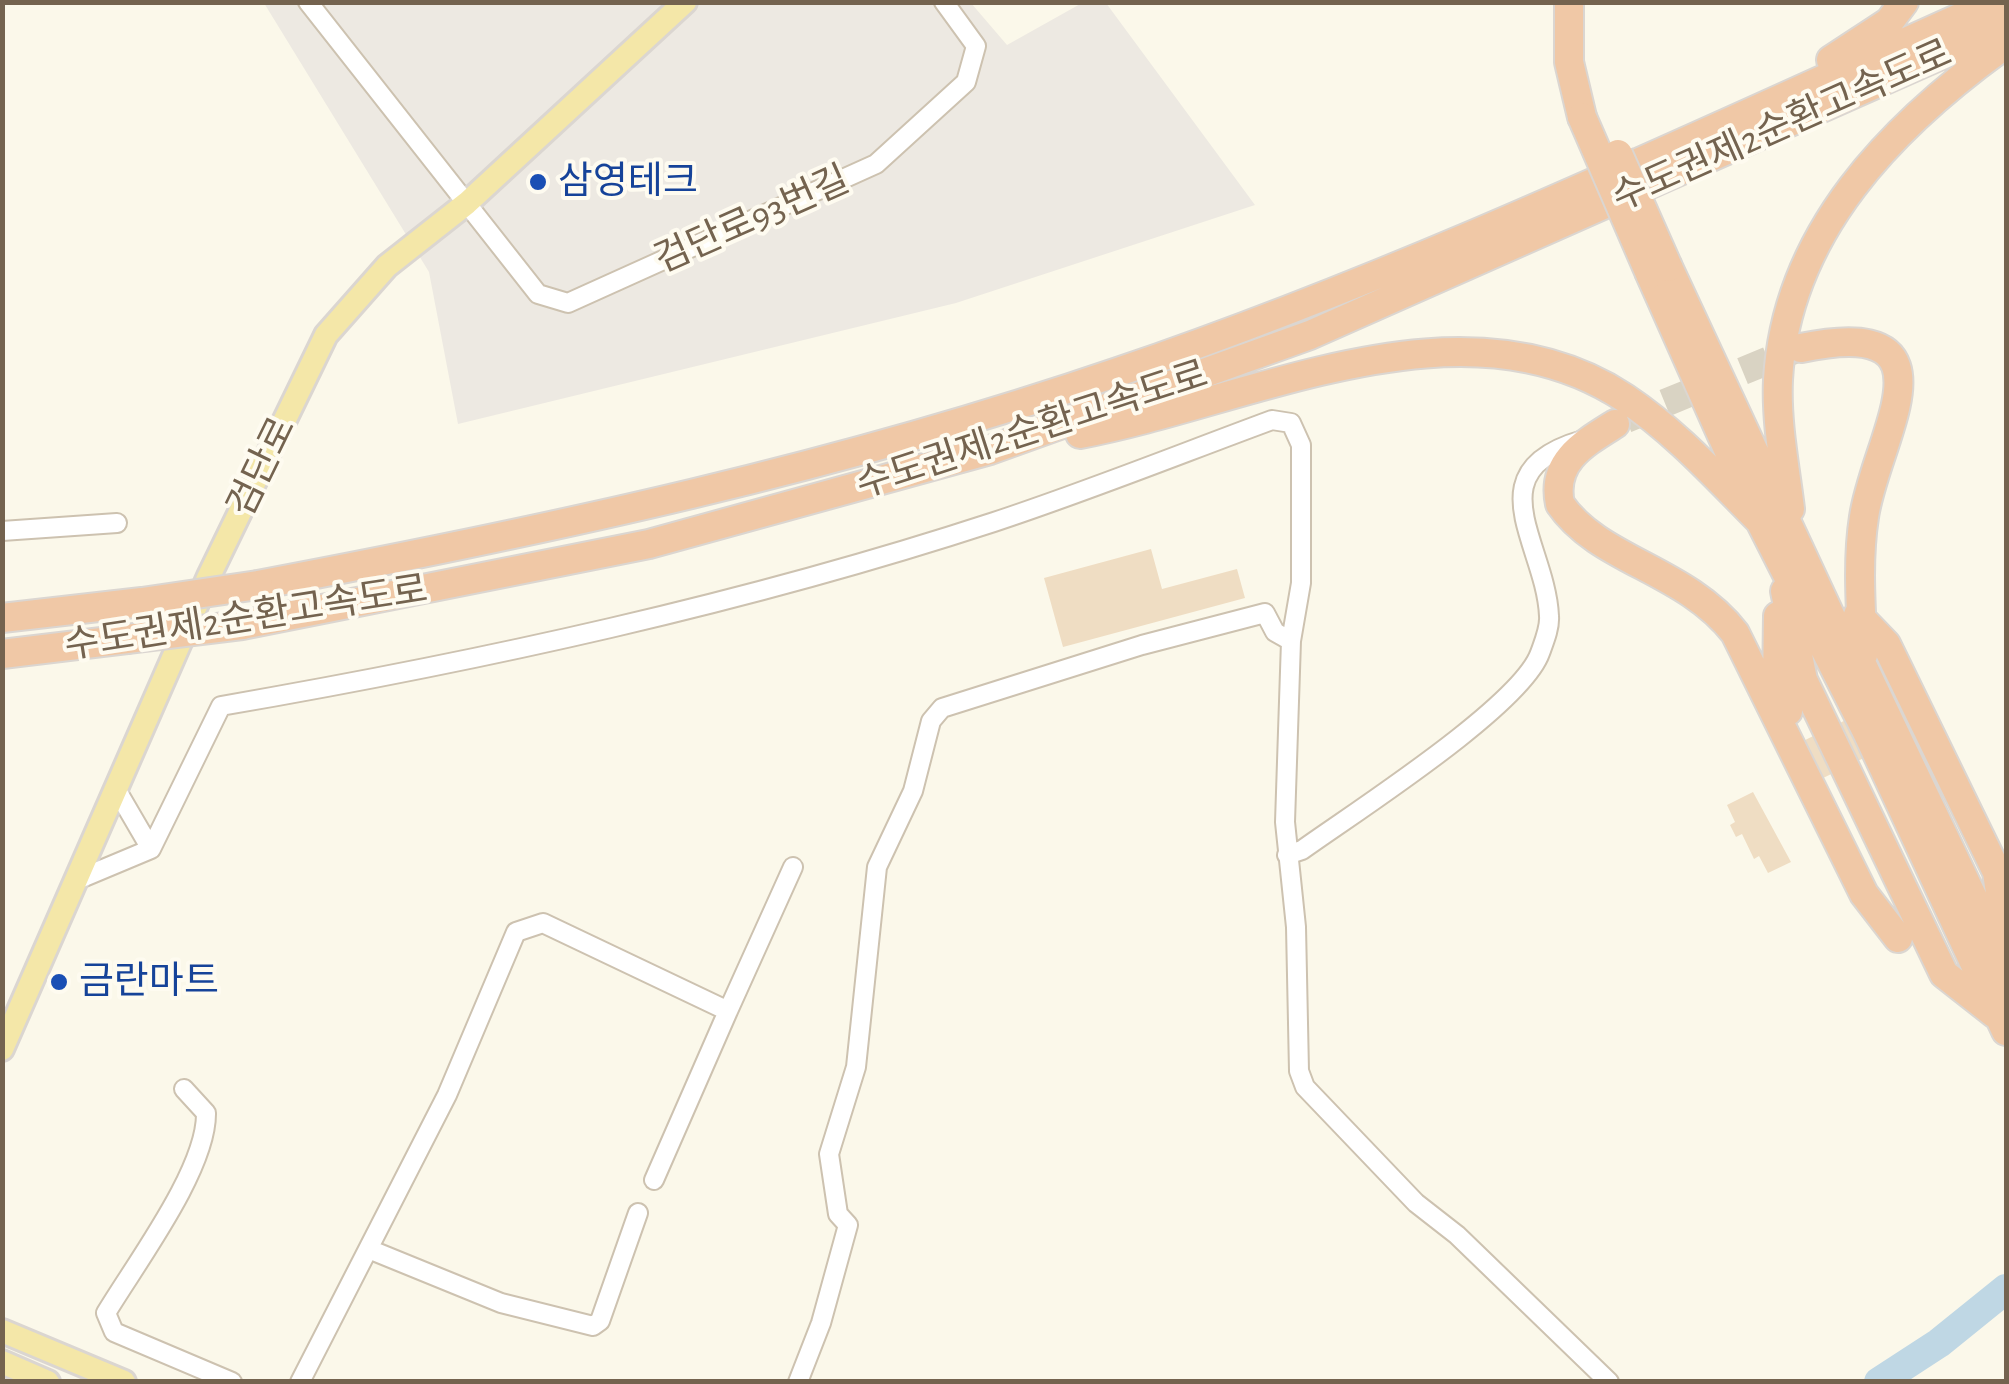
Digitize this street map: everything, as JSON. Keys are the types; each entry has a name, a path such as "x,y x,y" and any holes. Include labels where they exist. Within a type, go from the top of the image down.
{"highway":[{"path":"1568,2 1569,62 1659,270 1760,521"},
{"path":"1587,2 1591,114"},
{"path":"1719,126 1866,38 1889,22 1904,2"},
{"name":"수도권제2순환고속도로","path":"2,618 258,585 652,506 986,415 1123,370 1310,301 1719,126 1995,2"},
{"name":"수도권제2순환고속도로","path":"2,654 242,625 649,544 990,450 1310,335 2006,26"},
{"path":"1935,967 1802,680 1778,382 1782,348 1802,273 1863,169 1942,91 2006,44"},
{"path":"1659,270 1792,550 2006,978"},
{"path":"1801,348 1839,340 1865,342 1888,356 1901,386 1864,516 1865,692"},
{"path":"990,450 1196,408 1365,360 1487,353 1584,376 1665,426 1792,550 1883,666 1981,878 2006,964"},
{"path":"1604,431 1571,454 1560,472 1560,504 1578,528 1676,581 1718,611 1735,633 1864,894 1898,938 2004,1025"},
{"path":"1792,550 1862,639 2006,978"},
{"path":"1792,550 1778,690 1898,938"},
{"path":"1792,550 1868,734 2004,1025"},
{"path":"1862,639 1886,644 1996,872 2006,934"}],"main road":[{"name":"검단로","path":"2,1049 210,576 326,335 386,266 467,202 685,2"},
{"path":"6,1329 124,1382"},
{"path":"2,1362 48,1382"}],"lane":[{"path":"308,2 467,202"},
{"name":"검단로93번길","path":"467,202 538,294 568,303 876,164 966,82 976,46 944,2"},
{"path":"77,880 151,849 221,706 409,674 861,562 994,522 1272,420 1291,423 1301,445 1301,582 1292,641 1287,855 1296,927 1300,1071 1305,1086 1416,1203 1457,1235 1609,1382"},
{"path":"1287,855 1302,850 1424,763 1530,676 1550,617 1522,496 1535,463 1551,451 1604,431"},
{"path":"2,531 117,523"},
{"path":"798,1382 820,1324 848,1225 838,1214 828,1154 856,1067 877,866 913,792 931,721 942,708 1142,645 1265,613 1275,632 1292,641"},
{"path":"116,789 151,849"},
{"path":"654,1180 793,867"},
{"path":"300,1382 371,1250 446,1094 516,932 543,922 728,1011"},
{"path":"184,1089 206,1113 206,1136 192,1169 106,1314 107,1324 114,1332 232,1382"},
{"path":"371,1250 501,1302 592,1326 600,1321 638,1213"}],"shaded area":[{"path":"264,3 971,3 1007,45 1082,3 1106,3 1255,205 956,303 458,424 429,272"}],"building":[{"path":"1151,549 1162,589 1237,569 1245,598 1063,647 1044,578"},
{"path":"1917,685 1935,723 1815,782 1797,744"},
{"path":"1753,792 1791,862 1768,873 1759,856 1754,859 1742,834 1736,837 1730,825 1735,822 1727,805"}],"waterway":[{"path":"1879,1382 1939,1343 2006,1289"}],"tunnel":[{"path":"1626,419 1799,348"}],"place":[{"name":"삼영테크","path":"538,182"},
{"name":"금란마트","path":"59,982"}]}
